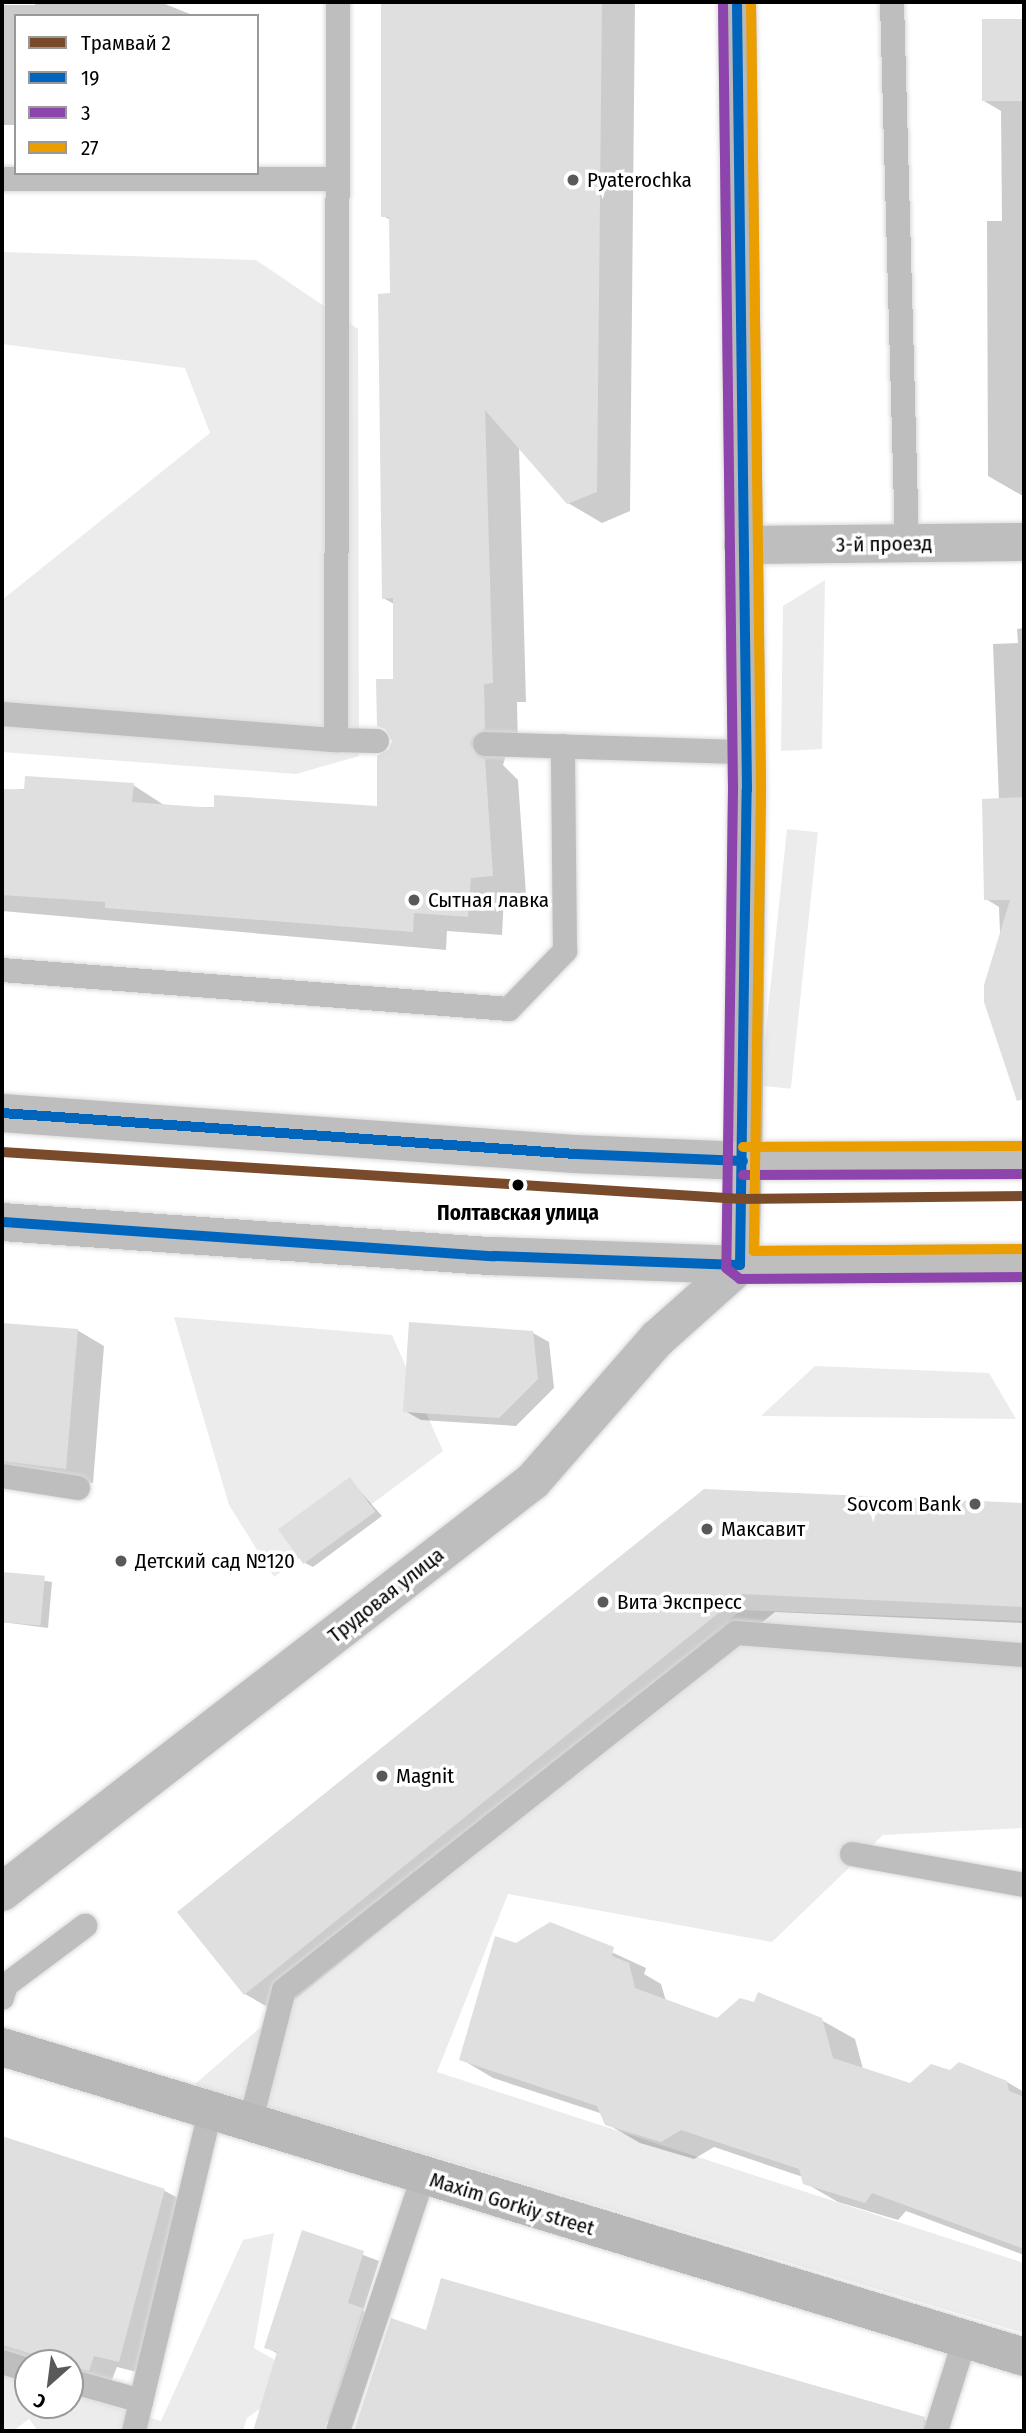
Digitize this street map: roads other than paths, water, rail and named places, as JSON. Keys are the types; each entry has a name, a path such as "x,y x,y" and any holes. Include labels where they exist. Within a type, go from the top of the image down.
{"main road":[{"name":"3-й проезд","path":"743,545 1024,542"},
{"path":"2,1113 575,1154 743,1161 1024,1160"},
{"path":"740,1265 743,1161"},
{"path":"2,1222 494,1256 740,1265 1024,1263"},
{"name":"Трудовая улица","path":"2,1892 533,1481 657,1339 740,1265"}],"street":[{"path":"737,2 746,752 743,1161"},
{"name":"Maxim Gorkiy street","path":"2,2048 1024,2357"}],"lane":[{"path":"336,740 338,2"},
{"path":"892,2 907,543"},
{"path":"2,178 337,179"},
{"path":"2,714 377,741"},
{"path":"485,744 746,752"},
{"path":"2,970 509,1009 565,951 563,746"},
{"path":"2,1476 78,1488"},
{"path":"250,2124 284,1990 736,1633 1024,1655"},
{"path":"852,1854 1024,1885"},
{"path":"2,1998 6,1985 85,1926"},
{"path":"134,2431 210,2112"},
{"path":"338,2431 423,2177"},
{"path":"936,2431 965,2339"},
{"path":"84,2385 141,2401"}],"tram line":[{"name":"2","path":"2,1152 742,1199 1024,1196"}],"place":[{"name":"Pyaterochka","path":"573,180"},
{"name":"Сытная лавка","path":"414,900"},
{"name":"Полтавская улица","path":"518,1185"},
{"name":"Sovcom Bank","path":"975,1504"},
{"name":"Максавит","path":"707,1529"},
{"name":"Детский сад №120","path":"121,1561"},
{"name":"Вита Экспресс","path":"603,1602"},
{"name":"Magnit","path":"382,1776"}]}
